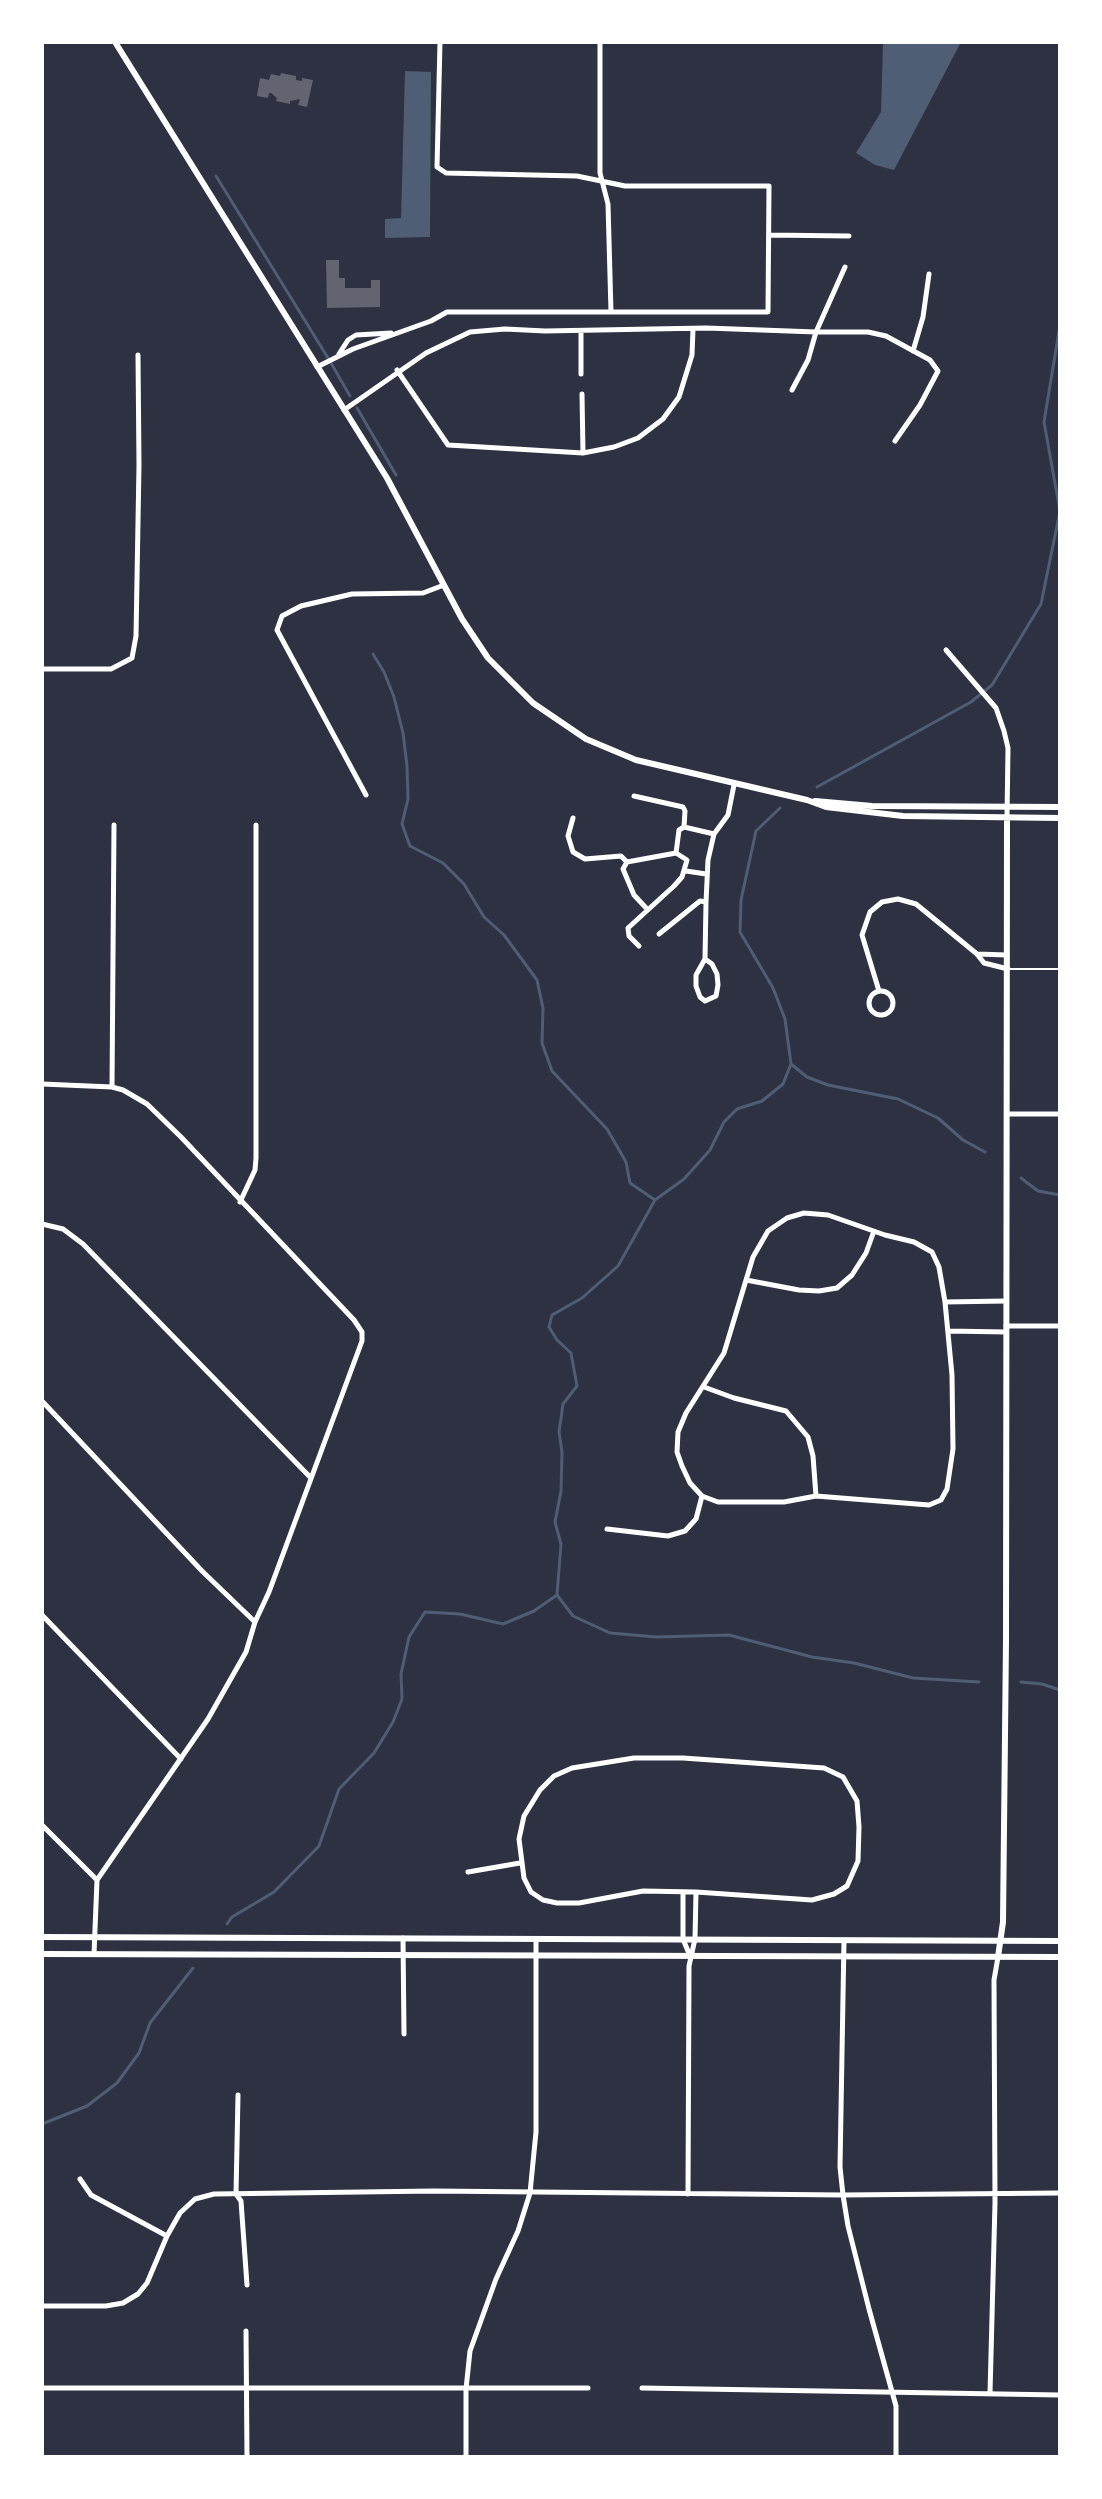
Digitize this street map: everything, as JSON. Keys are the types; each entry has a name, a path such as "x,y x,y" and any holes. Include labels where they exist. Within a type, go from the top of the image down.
{"street":[{"path":"115,42 387,478 444,585 488,658 533,703 574,732 636,760 807,800 872,806 1060,807"},
{"path":"317,367 338,355 431,321 447,312 460,310 768,312 769,186 625,186 577,176 446,173 437,167 440,42"},
{"path":"600,42 600,173 608,204 611,312"},
{"path":"769,235 849,236"},
{"path":"792,390 808,360 816,332 845,267"},
{"path":"913,351 923,317 929,274"},
{"path":"344,410 397,370 470,332 505,329 868,332 886,336 930,360 938,371 920,405 895,441"},
{"path":"397,370 448,445 583,453 638,438 663,419 679,397 688,372 693,329"},
{"path":"581,331 581,374"},
{"path":"338,355 342,346 356,335 396,333"},
{"path":"42,669 111,669 132,658 136,607 138,355"},
{"path":"582,394 583,453"},
{"path":"366,795 277,630 282,616 301,606 352,594 423,593 444,585"},
{"path":"946,650 996,708 1008,748 1003,1922 994,1980 995,2193 990,2393"},
{"path":"705,959 717,974 718,985 716,996 705,1001 696,986 696,975 705,959 706,874 714,834 728,815 734,785"},
{"path":"634,796 683,807 684,827"},
{"path":"807,800 826,807 877,815 1060,818"},
{"path":"573,818 568,836 573,852 585,859 621,856 627,862"},
{"path":"112,1087 114,825"},
{"path":"240,1202 255,1170 256,1158 256,825"},
{"path":"676,853 679,830 684,827 714,834"},
{"path":"639,946 629,936 628,928 648,910 674,886 686,871 687,860 676,853 627,862 623,869 627,883 648,910"},
{"path":"686,871 706,874"},
{"path":"879,991 862,935 870,912 882,902 898,899 916,904 977,954 987,966 1008,969"},
{"path":"659,934 700,901 706,902"},
{"path":"977,954 1007,955"},
{"path":"879,991 887,992 892,998 891,1009 885,1014 873,1012 869,1006 872,994 879,991"},
{"path":"42,1084 112,1087 147,1104 354,1320 362,1332 362,1341 246,1652 232,1680 181,1759 97,1880 94,1954"},
{"path":"1007,1114 1060,1114"},
{"path":"804,1213 828,1215 874,1231 914,1242 932,1252 939,1267 953,1389 953,1449 947,1489 941,1500 929,1505 816,1496 784,1502 745,1503 718,1502 702,1496 690,1483 677,1452 678,1432 686,1413 724,1353 738,1315 753,1257 768,1231 787,1218 804,1213"},
{"path":"42,1224 63,1229 83,1244 310,1477"},
{"path":"746,1280 799,1290 837,1288 852,1275 866,1253 874,1231"},
{"path":"945,1302 1006,1301"},
{"path":"948,1331 1060,1326"},
{"path":"704,1387 786,1411 808,1437 813,1456 816,1496"},
{"path":"42,1401 202,1571 255,1622"},
{"path":"607,1529 668,1536 685,1531 696,1519 702,1496"},
{"path":"42,1615 181,1759"},
{"path":"683,1758 824,1768 843,1777 857,1801 858,1861 847,1886 834,1894 812,1900 643,1891 579,1903 557,1903 543,1900 531,1892 520,1863 519,1839 524,1816 540,1790 554,1776 572,1768 601,1762 683,1758"},
{"path":"42,1825 97,1880"},
{"path":"468,1872 520,1863"},
{"path":"683,1892 683,1939 690,1957"},
{"path":"688,2194 690,1957 695,1939 696,1892"},
{"path":"42,1937 1060,1941"},
{"path":"247,1937 247,1955"},
{"path":"403,1938 404,2034"},
{"path":"466,2457 466,2389 470,2351 530,2193 536,2132 536,1939"},
{"path":"844,1940 840,2167 848,2226 896,2406 896,2457"},
{"path":"42,1954 1060,1957"},
{"path":"238,2095 236,2194 241,2201 247,2285"},
{"path":"80,2179 91,2195 167,2236"},
{"path":"42,2306 106,2306 123,2303 138,2294 147,2283 180,2213 195,2199 214,2194 303,2191 843,2195 1060,2193"},
{"path":"246,2331 247,2457"},
{"path":"42,2388 588,2388"},
{"path":"642,2388 1060,2395"}],"lane":[{"path":"1008,969 1060,969"}],"water":[{"path":"883,42 961,42 894,170 875,165 856,153 881,112"},
{"path":"405,71 431,72 430,237 385,238 385,219 401,218"}],"building":[{"path":"281,73 296,76 296,80 313,80 307,107 298,105 300,99 290,101 290,104 276,101 277,98 271,93 268,98 257,96 260,78 269,80 271,74 280,76"},
{"path":"326,260 339,260 339,278 345,278 345,288 371,288 371,280 380,280 380,307 327,308"}],"waterway":[{"path":"216,176 328,358"},
{"path":"817,787 971,702 992,685 1041,604 1060,511 1044,422 1060,325"},
{"path":"331,363 350,396"},
{"path":"357,408 396,475"},
{"path":"373,654 394,697 403,733 408,799 402,824 410,846 443,863 464,884 484,917 504,935 537,980 543,1008 542,1043 552,1071 607,1129 626,1162 630,1183 655,1200"},
{"path":"780,808 756,831 741,900 740,932 773,988 785,1019 791,1064"},
{"path":"791,1064 807,1077 828,1085 898,1099 938,1118 963,1140 985,1152"},
{"path":"227,1924 232,1917 274,1892 319,1846 339,1789 374,1753 393,1722 402,1699 401,1674 409,1637 425,1612 460,1614 503,1624 534,1611 557,1595 561,1544 555,1522 561,1491 559,1432 563,1404 577,1386 571,1353 549,1327 552,1315 582,1298 618,1266 655,1200 684,1179 710,1150 724,1122 737,1109 762,1101 783,1084 791,1064"},
{"path":"1021,1178 1038,1191 1060,1195"},
{"path":"557,1595 573,1616 610,1633 656,1637 729,1635 812,1657 854,1663 913,1678 979,1682"},
{"path":"1021,1682 1060,1690"},
{"path":"42,2124 87,2106 117,2083 139,2053 150,2023 193,1968"}]}
